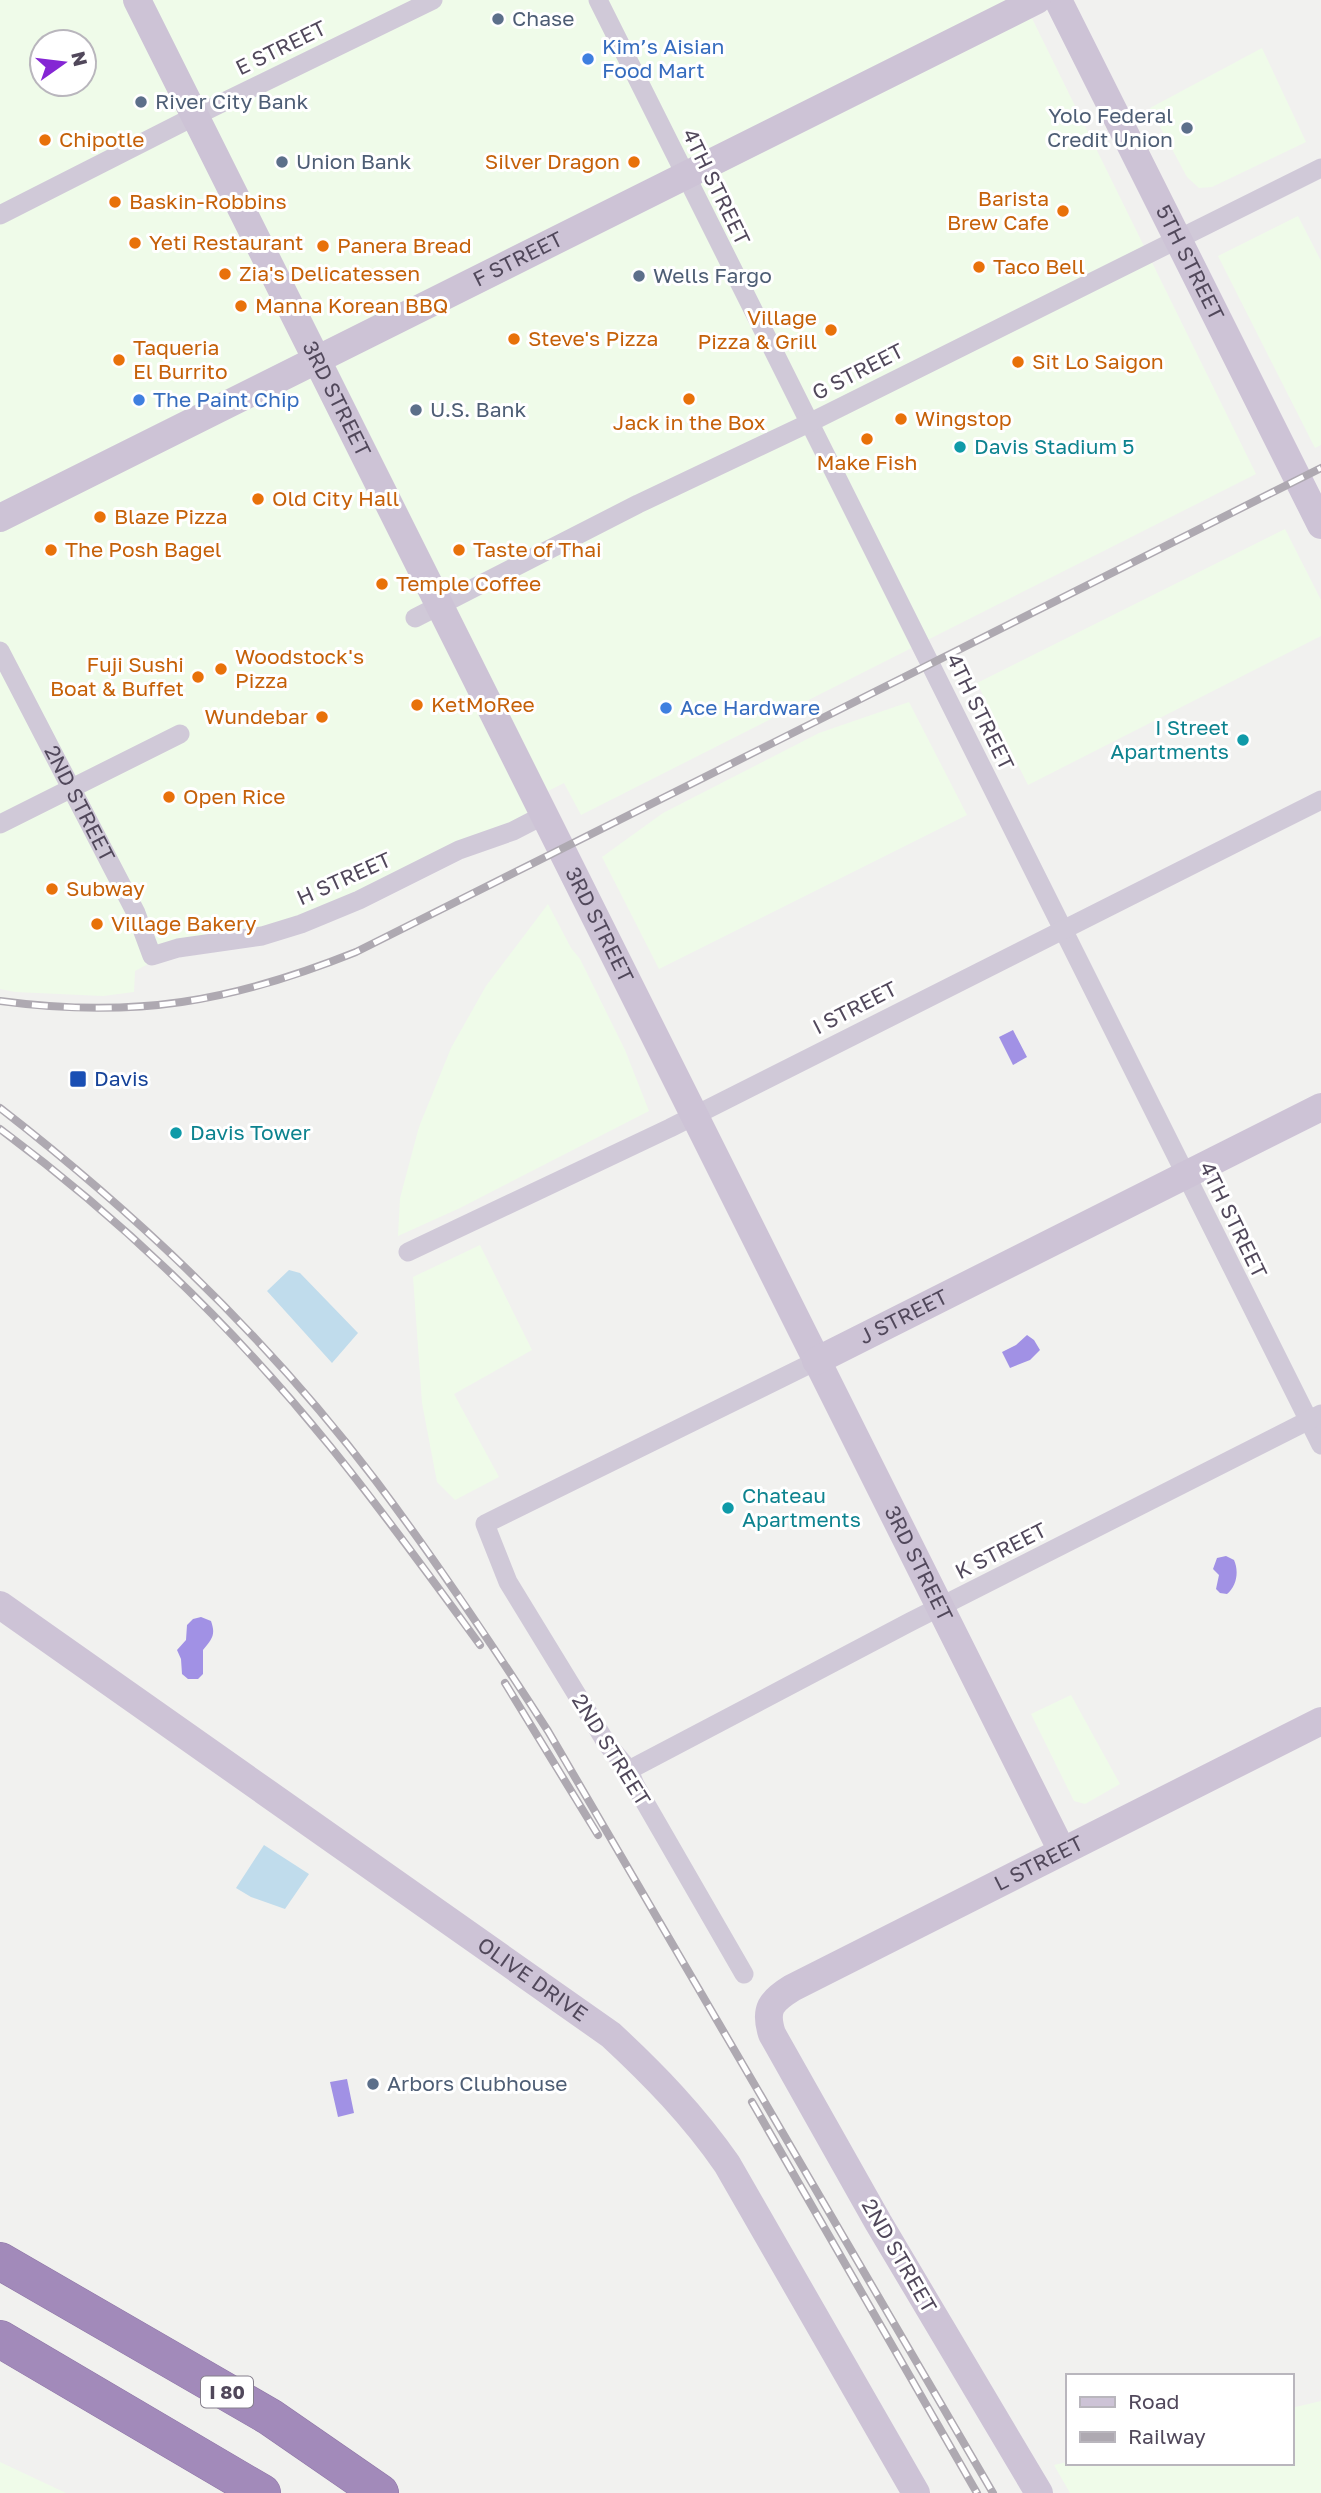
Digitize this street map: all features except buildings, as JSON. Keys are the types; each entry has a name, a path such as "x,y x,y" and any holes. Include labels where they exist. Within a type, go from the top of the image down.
{"highway":[{"path":"0,2236 69,2300"},
{"name":"I 80","path":"0,2261 270,2417 380,2493"},
{"path":"0,2339 261,2493"},
{"path":"0,2367 261,2493"}],"street":[{"name":"3RD STREET","path":"137,0 317,360 427,612 544,816 1062,1851"},
{"name":"E STREET","path":"0,215 433,0"},
{"name":"4TH STREET","path":"598,0 1185,1175 1315,1417 1321,1445"},
{"name":"F STREET","path":"0,518 1037,0"},
{"name":"5TH STREET","path":"1058,0 1321,525"},
{"name":"G STREET","path":"427,612 1321,168"},
{"name":"2ND STREET","path":"0,651 136,913 152,956"},
{"path":"0,824 180,734"},
{"name":"I STREET","path":"408,1252 694,1115 1321,800"},
{"name":"H STREET","path":"152,956 178,948 262,936 301,924 359,900 458,850 513,831 544,816"},
{"name":"J STREET","path":"485,1524 1321,1107"},
{"name":"K STREET","path":"629,1770 970,1591 1315,1417"},
{"name":"2ND STREET","path":"485,1524 508,1582 607,1744 629,1770 635,1785 744,1974"},
{"name":"OLIVE DRIVE","path":"0,1605 611,2035 646,2067 704,2131 727,2164 916,2493"},
{"name":"L STREET","path":"767,2016 772,2004 792,1987 1321,1721"},
{"name":"2ND STREET","path":"767,2016 772,2034 878,2222 1039,2493"}],"shaded area":[{"path":"0,0 1023,0 1256,474 581,815 564,783 536,797 544,815 262,936 178,948 135,971 134,992 103,996 0,989"},
{"path":"1262,48 1306,142 1212,187 1199,188 1187,177 1150,108"},
{"path":"1298,216 1321,261 1321,445 1315,448 1218,256"},
{"path":"1285,529 1321,600 1321,636 1028,785 977,683"},
{"path":"909,702 967,815 659,969 602,857 663,813 819,733"},
{"path":"548,904 571,948 580,959 625,1050 649,1111 460,1208 398,1236 400,1198 419,1127 451,1048 486,986"},
{"path":"1013,1030 1027,1057 1013,1065 999,1037"},
{"path":"480,1245 532,1350 454,1394 499,1477 455,1500 437,1482 422,1403 413,1277"},
{"path":"289,1270 300,1273 358,1333 332,1363 267,1291"},
{"path":"1027,1335 1040,1350 1030,1360 1010,1368 1002,1352"},
{"path":"1226,1556 1234,1560 1237,1573 1235,1583 1227,1594 1216,1589 1219,1575 1213,1569 1217,1558"},
{"path":"201,1617 211,1621 213,1633 203,1650 203,1674 198,1679 188,1679 182,1674 177,1650 186,1640 187,1625 193,1619"},
{"path":"1071,1695 1120,1784 1085,1804 1074,1801 1031,1714"},
{"path":"264,1845 309,1874 285,1909 251,1897 236,1888"},
{"path":"347,2079 354,2113 338,2117 330,2082"},
{"path":"1321,2401 1321,2493 1070,2493 1054,2465 1066,2462 1066,2465 1293,2465 1293,2408"},
{"path":"0,2462 66,2493 0,2493"}],"railway":[{"path":"0,1001 95,1008 182,1002 267,983 356,952 1321,468"},
{"path":"0,1108 102,1192 200,1282 247,1330 335,1429 421,1542 548,1731 993,2493"},
{"path":"0,1129 132,1238 255,1359 349,1470 480,1645"},
{"path":"505,1683 598,1835"},
{"path":"752,2102 977,2493"}],"place":[{"name":"Chase","path":"498,19"},
{"name":"Kim’s Aisian Food Mart","path":"588,59"},
{"name":"River City Bank","path":"141,102"},
{"name":"Yolo Federal Credit Union","path":"1187,128"},
{"name":"Chipotle","path":"45,140"},
{"name":"Union Bank","path":"282,162"},
{"name":"Silver Dragon","path":"634,162"},
{"name":"Baskin-Robbins","path":"115,202"},
{"name":"Barista Brew Cafe","path":"1063,211"},
{"name":"Yeti Restaurant","path":"135,243"},
{"name":"Panera Bread","path":"323,246"},
{"name":"Taco Bell","path":"979,267"},
{"name":"Zia's Delicatessen","path":"225,274"},
{"name":"Wells Fargo","path":"639,276"},
{"name":"Manna Korean BBQ","path":"241,306"},
{"name":"Village Pizza & Grill","path":"831,330"},
{"name":"Steve's Pizza","path":"514,339"},
{"name":"Taqueria El Burrito","path":"119,360"},
{"name":"Sit Lo Saigon","path":"1018,362"},
{"name":"Jack in the Box","path":"689,399"},
{"name":"The Paint Chip","path":"139,400"},
{"name":"U.S. Bank","path":"416,410"},
{"name":"Wingstop","path":"901,419"},
{"name":"Make Fish","path":"867,439"},
{"name":"Davis Stadium 5","path":"960,447"},
{"name":"Old City Hall","path":"258,499"},
{"name":"Blaze Pizza","path":"100,517"},
{"name":"The Posh Bagel","path":"51,550"},
{"name":"Taste of Thai","path":"459,550"},
{"name":"Temple Coffee","path":"382,584"},
{"name":"Woodstock's Pizza","path":"221,669"},
{"name":"Fuji Sushi Boat & Buffet","path":"198,677"},
{"name":"KetMoRee","path":"417,705"},
{"name":"Ace Hardware","path":"666,708"},
{"name":"Wundebar","path":"322,717"},
{"name":"I Street Apartments","path":"1243,740"},
{"name":"Open Rice","path":"169,797"},
{"name":"Subway","path":"52,889"},
{"name":"Village Bakery","path":"97,924"},
{"name":"Davis","path":"78,1079"},
{"name":"Davis Tower","path":"176,1133"},
{"name":"Chateau Apartments","path":"728,1508"},
{"name":"Arbors Clubhouse","path":"373,2084"}]}
